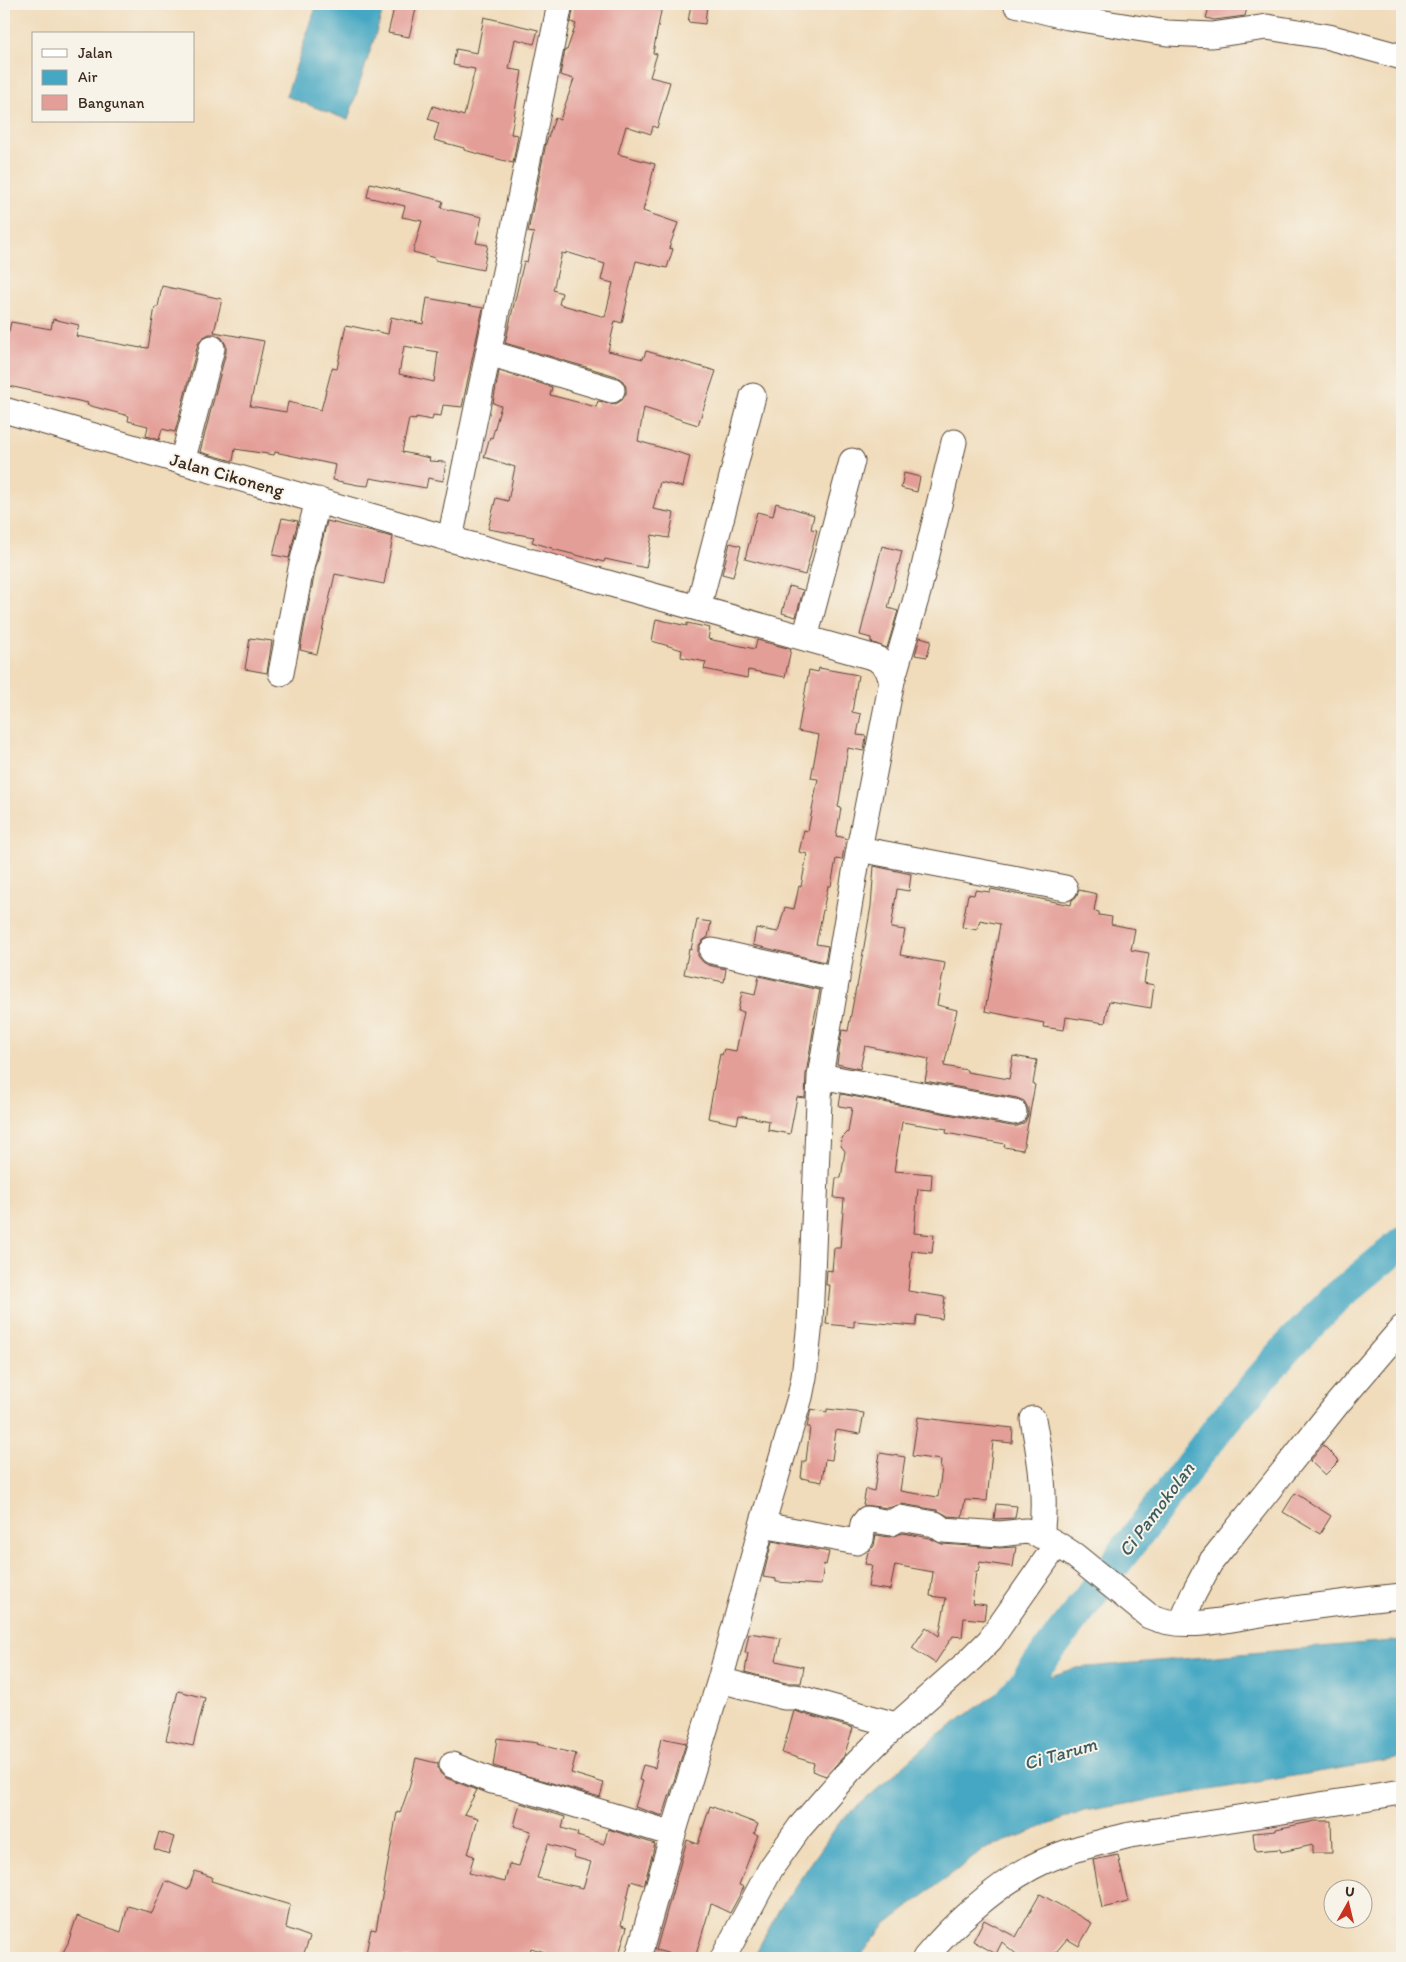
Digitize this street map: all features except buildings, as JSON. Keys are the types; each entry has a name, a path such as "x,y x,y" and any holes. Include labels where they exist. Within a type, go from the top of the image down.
{"street":[{"path":"450,539 560,4"},
{"path":"1016,4 1068,17 1167,33 1212,35 1267,27 1329,37 1402,57"},
{"path":"182,462 212,348"},
{"path":"489,353 612,390"},
{"path":"698,608 753,396"},
{"name":"Jalan Cikoneng","path":"4,410 450,539 876,658 887,668 892,681"},
{"path":"638,1958 673,1834 720,1680 762,1525 800,1397 804,1377 811,1304 820,1076 859,849 892,681 918,592 954,442"},
{"path":"804,638 852,460"},
{"path":"281,673 301,568 318,500"},
{"path":"859,849 1066,888"},
{"path":"712,951 837,979"},
{"path":"820,1076 1014,1112"},
{"path":"1182,1622 1210,1562 1338,1403 1402,1328"},
{"path":"723,1958 771,1868 800,1827 849,1771 896,1725 971,1660 990,1640 1049,1540 1033,1419"},
{"path":"762,1525 857,1542 861,1539 863,1524 867,1519 891,1523 900,1518 935,1524 943,1530 1000,1534 1026,1531 1049,1540 1082,1562 1149,1616 1161,1621 1203,1623 1330,1604 1402,1596"},
{"path":"720,1680 784,1698 796,1697 896,1725"},
{"path":"452,1764 492,1782 508,1784 673,1834"},
{"path":"925,1958 956,1924 1011,1880 1061,1854 1130,1835 1402,1792"}],"water":[{"path":"310,4 382,4 381,17 348,120 286,96 316,7"},
{"name":"Ci Tarum","path":"1402,1640 1402,1758 1084,1811 983,1850 885,1925 859,1958 753,1958 780,1908 839,1823 936,1737 997,1693 1076,1668"}],"waterway":[{"name":"Ci Pamokolan","path":"996,1720 1223,1422 1288,1347 1338,1296 1402,1243"}]}
